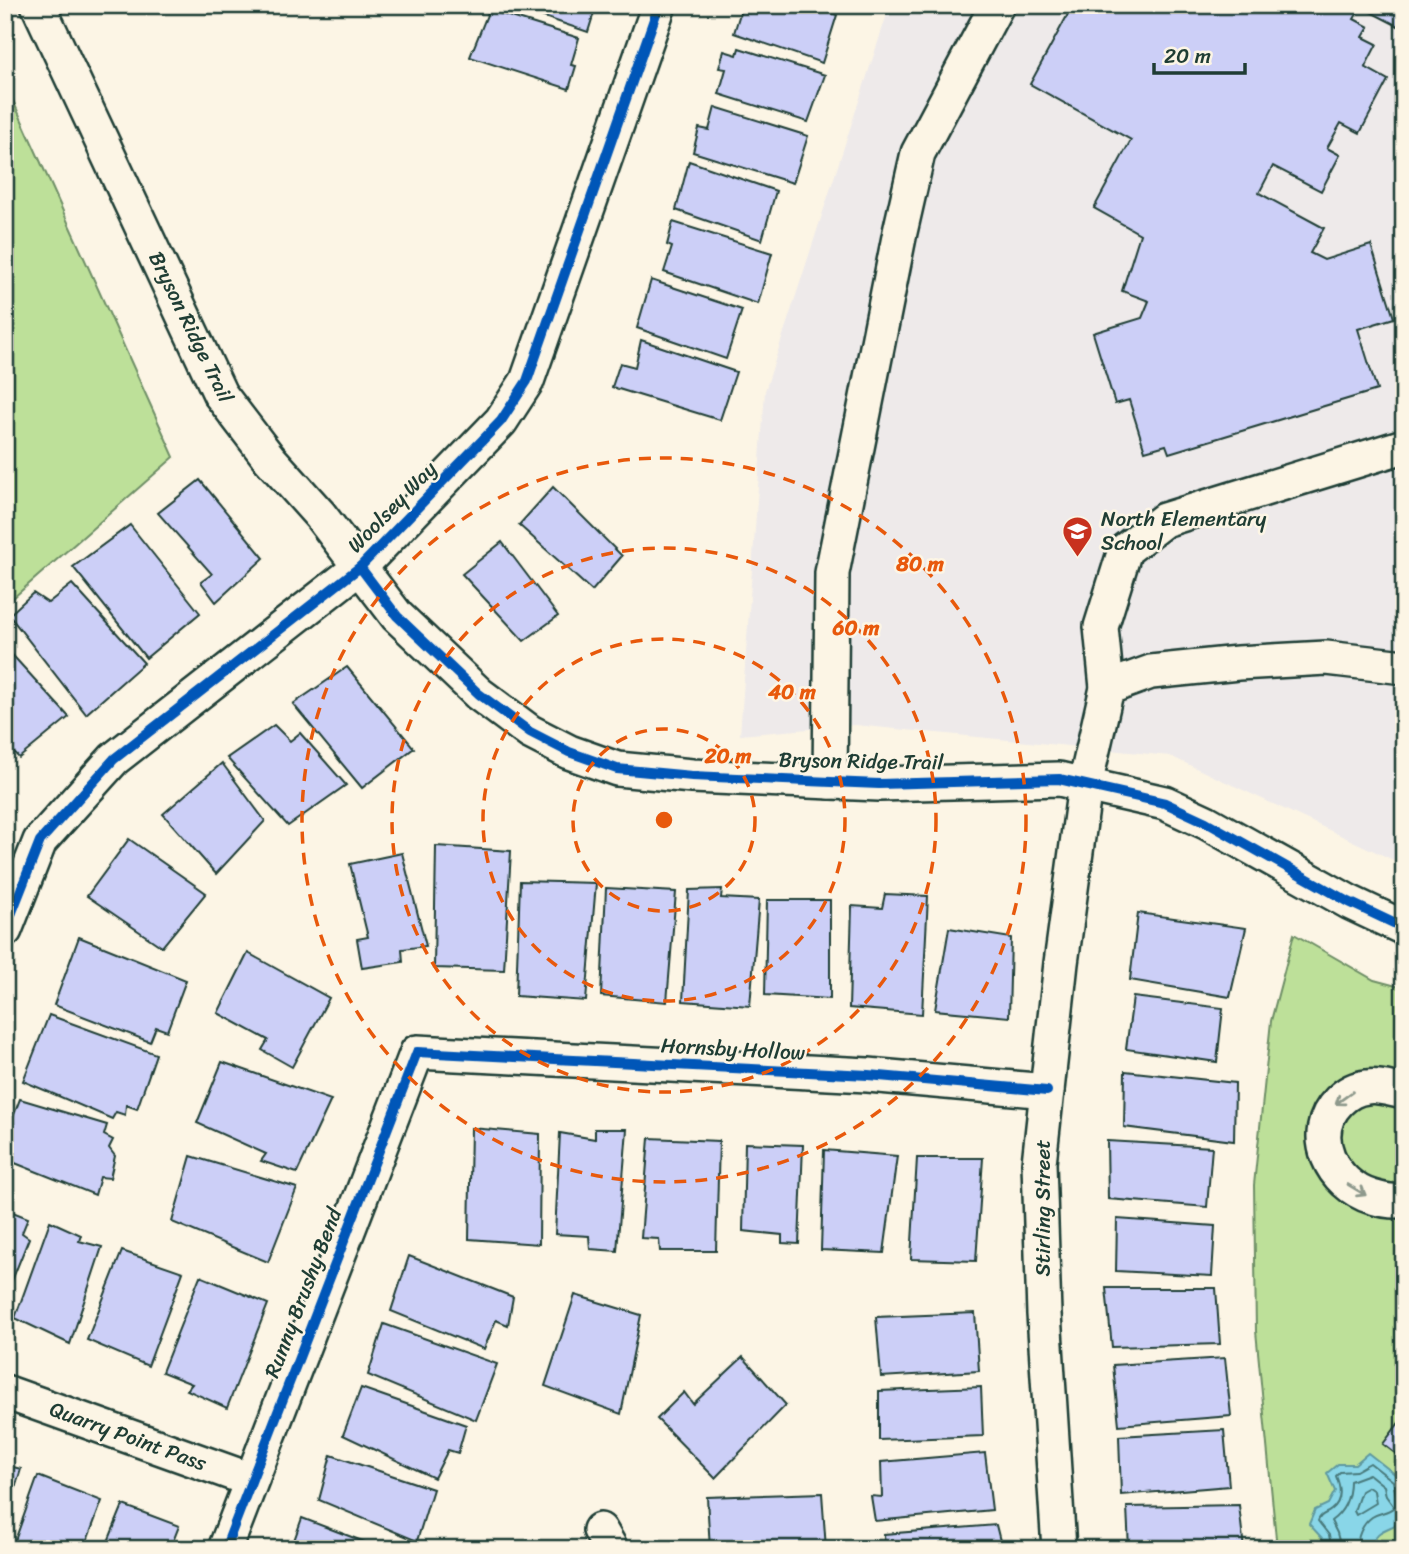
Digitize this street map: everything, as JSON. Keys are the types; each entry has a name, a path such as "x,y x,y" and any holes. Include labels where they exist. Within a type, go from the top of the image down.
{"street":[{"name":"Bryson Ridge Trail","path":"38,5 220,394 269,458 320,515 397,616 479,694 530,732 569,752 617,769 692,776 879,784 1059,779 1165,803 1206,822 1349,902 1404,928"},
{"name":"Woolsey Way","path":"5,930 40,841 114,760 360,568 501,421 527,381 659,5"},
{"path":"830,782 832,573 900,232 918,153 997,5"},
{"name":"Stirling Street","path":"1059,1549 1044,1314 1039,1163 1061,963 1085,785 1107,688 1101,626 1125,550 1164,520 1404,446"},
{"path":"1107,688 1151,672 1238,663 1326,659 1404,667"},
{"name":"Hornsby Hollow","path":"417,1052 868,1075 1047,1091"},
{"name":"Runny Brushy Bend","path":"225,1549 417,1052"},
{"path":"1404,1093 1367,1087 1346,1094 1330,1110 1323,1130 1326,1153 1335,1170 1348,1184 1361,1194 1382,1200 1404,1200"},
{"name":"Quarry Point Pass","path":"5,1392 251,1480"}],"shaded area":[{"name":"North Elementary School","path":"890,5 1404,5 1404,865 1170,756 855,725 740,735 765,391"}],"green space":[{"path":"5,83 174,457 5,605"},
{"path":"1294,934 1374,980 1404,988 1404,1549 1277,1549 1256,1331 1254,1185 1271,1021"}],"water":[{"path":"1368,1453 1401,1479 1404,1520 1379,1533 1373,1549 1326,1549 1322,1538 1309,1524 1315,1510 1328,1504 1335,1491 1327,1473 1338,1464 1355,1464"}],"building":[{"path":"509,5 595,5 596,6 588,32"},
{"path":"751,5 809,5 837,15 822,63 734,33 741,10 749,13"},
{"path":"1073,5 1083,9 1084,5 1404,5 1404,29 1361,7 1354,19 1369,27 1363,37 1377,44 1365,67 1388,80 1360,133 1341,123 1327,148 1340,155 1321,191 1273,166 1259,193 1324,228 1310,253 1324,260 1371,245 1394,318 1358,329 1377,390 1169,453 1166,445 1145,451 1129,400 1115,404 1093,333 1142,318 1149,301 1122,291 1140,234 1094,208 1131,140 1030,84"},
{"path":"489,10 579,38 571,65 576,66 569,89 470,57"},
{"path":"739,48 825,75 808,122 719,94 726,69 719,68 724,51 737,55"},
{"path":"715,107 808,136 793,183 693,152 699,128 709,130"},
{"path":"689,161 776,191 762,240 676,210"},
{"path":"673,222 772,253 758,304 664,272 672,247 667,245"},
{"path":"651,280 742,310 726,359 637,328"},
{"path":"641,340 736,372 720,420 612,387 620,363 635,367"},
{"path":"200,480 264,558 216,602 201,582 212,574 158,513"},
{"path":"553,487 622,556 592,591 519,525"},
{"path":"130,525 200,613 146,658 73,567"},
{"path":"502,542 558,616 524,641 462,574"},
{"path":"72,584 144,663 86,714 9,615 33,593 48,603"},
{"path":"5,647 69,717 19,758 5,743"},
{"path":"347,667 414,748 362,788 293,704"},
{"path":"274,725 290,741 300,733 346,785 288,826 227,758"},
{"path":"222,763 265,821 216,874 163,814"},
{"path":"129,839 206,893 162,947 87,896"},
{"path":"436,846 511,851 504,970 434,968"},
{"path":"402,853 426,946 402,949 403,962 362,968 357,939 368,937 350,864"},
{"path":"520,881 596,883 586,1001 516,996"},
{"path":"606,888 676,892 667,1002 601,996"},
{"path":"722,889 721,898 759,900 750,1006 683,1001 689,890"},
{"path":"885,894 928,896 922,1014 849,1008 852,906 882,908"},
{"path":"767,900 830,900 830,999 765,995"},
{"path":"1138,913 1246,928 1230,997 1130,980"},
{"path":"949,928 1011,938 1009,1017 935,1010"},
{"path":"79,937 186,980 167,1031 156,1027 150,1042 54,1005"},
{"path":"248,953 329,998 292,1067 262,1050 268,1040 218,1013"},
{"path":"1133,997 1223,1008 1217,1062 1126,1049"},
{"path":"49,1015 156,1054 137,1109 126,1105 125,1115 116,1112 112,1119 23,1081"},
{"path":"222,1062 331,1100 297,1173 261,1161 266,1154 197,1123"},
{"path":"1125,1071 1235,1083 1234,1141 1124,1127"},
{"path":"20,1099 107,1125 104,1135 113,1140 109,1148 115,1156 110,1178 100,1177 95,1195 5,1159 5,1138"},
{"path":"471,1128 540,1134 539,1244 469,1239"},
{"path":"595,1129 627,1129 617,1251 590,1249 589,1236 555,1234 560,1133 595,1139"},
{"path":"649,1138 719,1141 716,1251 660,1251 659,1239 641,1238"},
{"path":"1107,1141 1212,1147 1207,1207 1108,1199"},
{"path":"745,1143 803,1145 799,1244 782,1243 782,1235 743,1231"},
{"path":"824,1150 897,1156 884,1253 821,1250"},
{"path":"191,1156 297,1188 268,1262 172,1222"},
{"path":"917,1158 983,1158 976,1261 911,1259"},
{"path":"5,1209 28,1218 22,1233 29,1238 5,1298"},
{"path":"1117,1219 1215,1226 1212,1276 1116,1271"},
{"path":"50,1221 81,1235 79,1241 102,1247 70,1344 15,1318"},
{"path":"122,1251 183,1272 148,1366 87,1340"},
{"path":"409,1256 513,1297 508,1325 496,1320 484,1349 391,1311"},
{"path":"200,1276 268,1304 227,1408 187,1390 192,1384 162,1372"},
{"path":"1106,1288 1216,1288 1220,1344 1112,1347"},
{"path":"575,1295 641,1315 621,1414 545,1386"},
{"path":"975,1313 979,1371 881,1377 876,1317"},
{"path":"384,1324 497,1364 476,1420 368,1375"},
{"path":"743,1357 786,1405 715,1478 657,1419 684,1392 693,1404"},
{"path":"1225,1358 1231,1416 1119,1425 1113,1365"},
{"path":"981,1387 983,1436 879,1440 879,1391"},
{"path":"361,1388 466,1425 458,1453 448,1450 434,1478 343,1435"},
{"path":"1404,1416 1404,1460 1383,1444"},
{"path":"1224,1430 1229,1486 1121,1495 1119,1436"},
{"path":"985,1453 992,1510 875,1521 871,1496 882,1497 881,1462"},
{"path":"331,1455 433,1489 417,1541 319,1500"},
{"path":"5,1465 21,1469 5,1521"},
{"path":"38,1476 102,1501 84,1549 12,1549"},
{"path":"822,1493 826,1549 710,1549 707,1497"},
{"path":"123,1505 179,1526 170,1549 105,1549"},
{"path":"1239,1505 1244,1549 1129,1549 1127,1507"},
{"path":"302,1518 383,1549 291,1549"},
{"path":"996,1525 1002,1549 885,1549 884,1534"}],"cycle path":[{"path":"5,930 40,841 114,759 360,567 501,421 527,381 659,5"},
{"path":"360,567 397,616 479,694 530,732 569,752 617,769 692,776 879,784 1059,779 1165,803 1206,822 1349,902 1404,928"},
{"path":"225,1549 417,1052 868,1075 1047,1091"}],"place":[{"name":"North Elementary School","path":"1078,558"}]}
